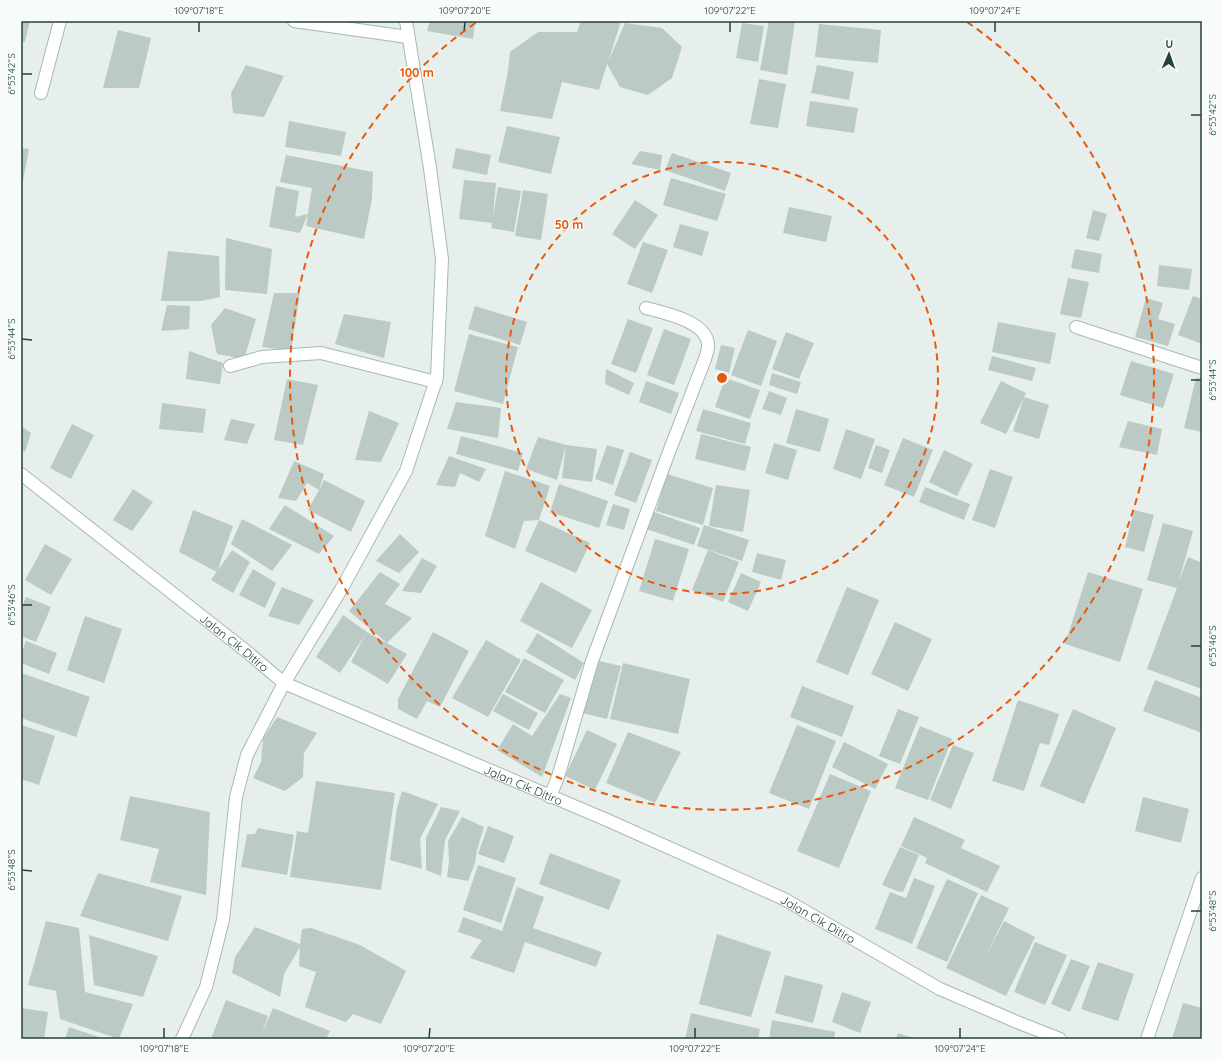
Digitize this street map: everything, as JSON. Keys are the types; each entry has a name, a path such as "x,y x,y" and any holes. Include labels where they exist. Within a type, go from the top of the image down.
{"street":[{"path":"41,93 60,21"},
{"path":"294,21 408,37"},
{"path":"182,1039 206,987 223,920 236,797 247,756 284,683 342,588 406,471 436,382 442,260 430,168 406,21"},
{"path":"550,797 558,777 592,661 705,359 708,344 703,331 690,322 646,308"},
{"path":"1076,327 1202,368"},
{"path":"230,366 262,357 321,353 436,382"},
{"name":"Jalan Cik Ditiro","path":"21,474 246,651 284,683 607,820 784,899 940,988 1060,1039"},
{"path":"1147,1039 1202,878"}],"building":[{"path":"21,21 30,21 25,42 21,41"},
{"path":"430,21 475,21 473,39 427,31"},
{"path":"581,21 621,21 608,62 625,23 662,28 682,47 672,78 648,95 620,87 607,64 599,90 562,82 552,119 500,111 508,71 510,52 538,32 577,32"},
{"path":"769,21 795,21 787,75 760,70"},
{"path":"742,23 764,26 758,62 736,58"},
{"path":"819,24 881,30 878,63 815,57"},
{"path":"118,30 151,38 139,88 103,88"},
{"path":"246,65 284,76 264,117 233,113 231,93"},
{"path":"817,65 854,72 849,100 811,93"},
{"path":"759,79 786,84 778,128 750,124"},
{"path":"810,101 858,108 854,133 806,126"},
{"path":"289,121 346,132 341,156 285,147"},
{"path":"507,126 560,137 551,174 498,162"},
{"path":"21,148 29,149 22,186 21,186"},
{"path":"456,148 491,155 487,175 452,168"},
{"path":"640,151 662,155 660,170 631,164"},
{"path":"672,153 731,173 725,191 665,170"},
{"path":"286,155 373,172 372,199 364,239 306,226 312,188 280,182"},
{"path":"671,178 726,194 717,221 663,205"},
{"path":"464,180 496,183 493,217 498,187 521,191 514,232 491,228 492,223 459,219"},
{"path":"276,186 299,191 295,217 308,214 300,233 269,227"},
{"path":"523,190 548,194 541,240 515,236"},
{"path":"635,200 658,215 635,249 612,234"},
{"path":"789,207 832,216 826,242 783,233"},
{"path":"1093,210 1107,214 1099,241 1086,238"},
{"path":"680,224 709,232 702,256 673,247"},
{"path":"226,238 272,249 267,294 225,290"},
{"path":"643,242 668,250 652,293 627,284"},
{"path":"1075,249 1102,254 1099,273 1071,268"},
{"path":"168,251 219,256 220,297 201,301 161,301"},
{"path":"1159,265 1192,269 1189,290 1157,286"},
{"path":"1068,278 1089,282 1081,318 1060,314"},
{"path":"274,293 300,293 291,351 262,347"},
{"path":"1193,296 1202,299 1202,344 1178,335"},
{"path":"1146,298 1163,303 1158,319 1175,324 1168,346 1135,337"},
{"path":"167,305 190,306 189,329 161,331"},
{"path":"475,306 527,322 520,345 468,329"},
{"path":"225,308 256,319 244,359 217,354 211,325"},
{"path":"344,314 391,322 384,358 335,344"},
{"path":"628,319 653,328 636,373 611,364"},
{"path":"998,322 1056,333 1050,364 992,352"},
{"path":"664,329 691,339 674,385 647,375"},
{"path":"748,330 777,341 761,386 731,375"},
{"path":"786,332 814,343 799,379 772,369"},
{"path":"469,334 518,347 503,404 454,391"},
{"path":"721,345 735,348 729,373 715,369"},
{"path":"189,351 223,363 220,384 186,379"},
{"path":"992,356 1036,368 1032,381 988,370"},
{"path":"1131,361 1174,374 1163,408 1120,395"},
{"path":"606,369 634,383 629,395 605,384"},
{"path":"772,373 801,382 797,394 769,385"},
{"path":"725,378 760,390 750,419 715,407"},
{"path":"1196,378 1202,379 1202,432 1184,428"},
{"path":"287,379 318,385 303,445 274,440"},
{"path":"646,381 679,393 671,414 639,402"},
{"path":"1001,381 1026,393 1006,434 980,423"},
{"path":"769,391 787,398 781,415 762,409"},
{"path":"1024,397 1049,405 1039,439 1013,431"},
{"path":"456,402 501,408 498,438 447,429"},
{"path":"162,403 206,409 203,433 159,429"},
{"path":"703,409 751,423 745,444 696,431"},
{"path":"796,409 829,419 820,452 786,443"},
{"path":"369,411 399,423 381,462 355,460"},
{"path":"231,419 255,424 247,444 224,440"},
{"path":"1128,421 1162,429 1157,455 1119,447"},
{"path":"72,424 94,435 71,479 50,468"},
{"path":"21,426 31,433 25,452 21,450"},
{"path":"846,429 875,439 861,479 833,469"},
{"path":"701,434 751,447 745,471 695,459"},
{"path":"461,436 523,453 518,471 456,454"},
{"path":"538,437 566,445 557,480 526,469"},
{"path":"903,438 933,450 914,497 884,485"},
{"path":"774,443 797,450 788,480 765,473"},
{"path":"566,445 597,449 592,482 562,478"},
{"path":"607,445 624,450 613,485 595,479"},
{"path":"876,445 890,450 882,473 868,468"},
{"path":"944,450 973,464 957,496 929,482"},
{"path":"630,452 652,460 636,503 614,495"},
{"path":"449,456 486,469 479,482 460,473 455,487 436,485"},
{"path":"294,461 324,474 319,490 307,483 296,501 278,498"},
{"path":"990,469 1013,477 995,528 972,520"},
{"path":"505,471 550,486 539,520 524,521 515,549 485,536"},
{"path":"667,474 713,488 703,525 656,511"},
{"path":"324,480 365,501 351,532 308,510"},
{"path":"559,484 608,501 599,528 550,512"},
{"path":"716,485 750,490 743,532 709,526"},
{"path":"925,487 970,504 964,520 919,502"},
{"path":"133,489 153,502 132,531 113,520"},
{"path":"613,504 630,509 624,530 606,525"},
{"path":"285,505 334,536 319,554 269,529"},
{"path":"193,510 233,526 217,572 179,552"},
{"path":"1134,510 1154,515 1144,552 1125,547"},
{"path":"651,511 700,528 694,545 646,529"},
{"path":"242,519 292,545 272,571 231,544"},
{"path":"539,520 590,543 576,573 525,551"},
{"path":"1163,523 1193,531 1178,584 1188,557 1202,563 1202,689 1147,669 1177,588 1147,580"},
{"path":"704,525 749,540 742,561 697,546"},
{"path":"400,534 419,552 399,573 376,561"},
{"path":"655,539 689,549 673,601 639,591"},
{"path":"45,544 72,559 51,595 25,580"},
{"path":"232,550 250,562 233,593 211,580"},
{"path":"708,550 739,562 723,602 692,590"},
{"path":"757,553 786,560 781,580 752,572"},
{"path":"422,558 437,566 421,593 402,591"},
{"path":"253,569 276,583 265,608 239,595"},
{"path":"380,572 400,584 385,604 412,618 387,643 349,611"},
{"path":"1088,572 1143,589 1120,662 1065,644"},
{"path":"741,573 761,582 748,611 728,602"},
{"path":"541,582 592,610 572,648 520,621"},
{"path":"282,587 314,600 299,625 268,616"},
{"path":"847,587 879,600 848,675 816,662"},
{"path":"26,597 51,607 36,642 21,636 21,609"},
{"path":"343,615 367,632 407,654 388,684 351,662 365,635 340,673 316,657"},
{"path":"85,616 122,629 104,683 67,670"},
{"path":"895,622 932,639 908,691 871,674"},
{"path":"433,632 469,651 440,707 427,701 417,719 398,709 398,699"},
{"path":"537,633 584,663 575,680 526,652"},
{"path":"486,640 521,660 488,717 452,698"},
{"path":"26,641 57,653 49,674 21,663 21,654"},
{"path":"524,658 564,680 545,713 505,692"},
{"path":"595,660 621,666 607,719 582,713"},
{"path":"623,663 690,679 678,734 610,719"},
{"path":"21,673 90,697 76,737 21,718"},
{"path":"1155,680 1202,698 1202,733 1143,711"},
{"path":"802,686 854,706 842,737 790,717"},
{"path":"503,694 538,713 529,730 493,711"},
{"path":"560,694 571,698 542,777 497,750 513,724 532,736"},
{"path":"1018,700 1059,714 1049,745 1040,743 1024,791 992,781"},
{"path":"898,709 919,717 900,764 879,756"},
{"path":"1073,709 1116,728 1084,804 1040,786"},
{"path":"277,717 317,733 304,753 303,777 285,791 253,778 261,762 263,739"},
{"path":"21,725 55,736 39,785 21,779"},
{"path":"797,725 836,741 809,809 769,793"},
{"path":"920,726 952,739 928,800 895,788"},
{"path":"587,730 617,744 595,790 565,776"},
{"path":"628,732 681,752 655,803 606,783"},
{"path":"844,742 888,764 875,789 832,767"},
{"path":"953,745 974,753 951,809 930,800"},
{"path":"830,774 871,791 839,868 797,851"},
{"path":"316,781 395,793 381,890 290,877 297,831 308,833"},
{"path":"402,791 438,804 420,839 422,869 390,860 397,808"},
{"path":"130,796 210,812 206,895 150,882 159,849 120,840"},
{"path":"1143,797 1189,809 1181,843 1135,831"},
{"path":"441,807 460,811 445,840 441,876 426,870 426,838"},
{"path":"462,817 484,827 477,850 475,863 468,881 447,877 449,861 448,841"},
{"path":"914,817 965,840 961,848 1000,866 987,892 925,863 927,858 901,846"},
{"path":"488,826 514,836 504,863 478,854"},
{"path":"258,828 294,835 287,875 241,867 247,834 255,834"},
{"path":"900,847 919,855 903,892 882,885"},
{"path":"550,853 621,880 609,910 539,884"},
{"path":"478,865 516,878 501,923 463,910"},
{"path":"98,873 182,896 168,941 80,916"},
{"path":"914,878 935,886 912,944 875,929 890,892 906,898"},
{"path":"947,879 978,893 947,962 916,948"},
{"path":"517,887 544,897 533,928 602,952 596,967 525,942 514,973 470,958 482,940 458,932 463,917 502,931"},
{"path":"981,895 1009,908 984,960 1004,921 1035,937 1006,996 946,968"},
{"path":"46,921 79,928 85,992 133,1004 119,1039 60,1019 56,991 28,985"},
{"path":"255,927 300,944 302,929 311,928 360,945 406,971 381,1024 353,1014 346,1022 305,1007 316,972 299,966 300,947 284,974 280,997 232,973 235,957"},
{"path":"717,934 771,952 751,1017 699,1004"},
{"path":"89,935 158,956 143,997 94,985"},
{"path":"1035,942 1067,955 1045,1005 1014,992"},
{"path":"1071,959 1090,966 1070,1012 1051,1004"},
{"path":"1098,962 1134,974 1118,1021 1081,1009"},
{"path":"785,975 823,985 813,1023 775,1013"},
{"path":"842,992 871,1002 860,1033 832,1022"},
{"path":"226,1000 268,1016 262,1034 273,1008 330,1031 327,1037 332,1039 211,1039"},
{"path":"1183,1003 1202,1008 1201,1039 1172,1039"},
{"path":"21,1008 48,1012 44,1039 21,1039"},
{"path":"691,1013 760,1029 758,1039 685,1039"},
{"path":"772,1020 835,1032 834,1039 769,1039"},
{"path":"69,1027 105,1039 65,1039"},
{"path":"898,1033 917,1039 896,1039"}]}
